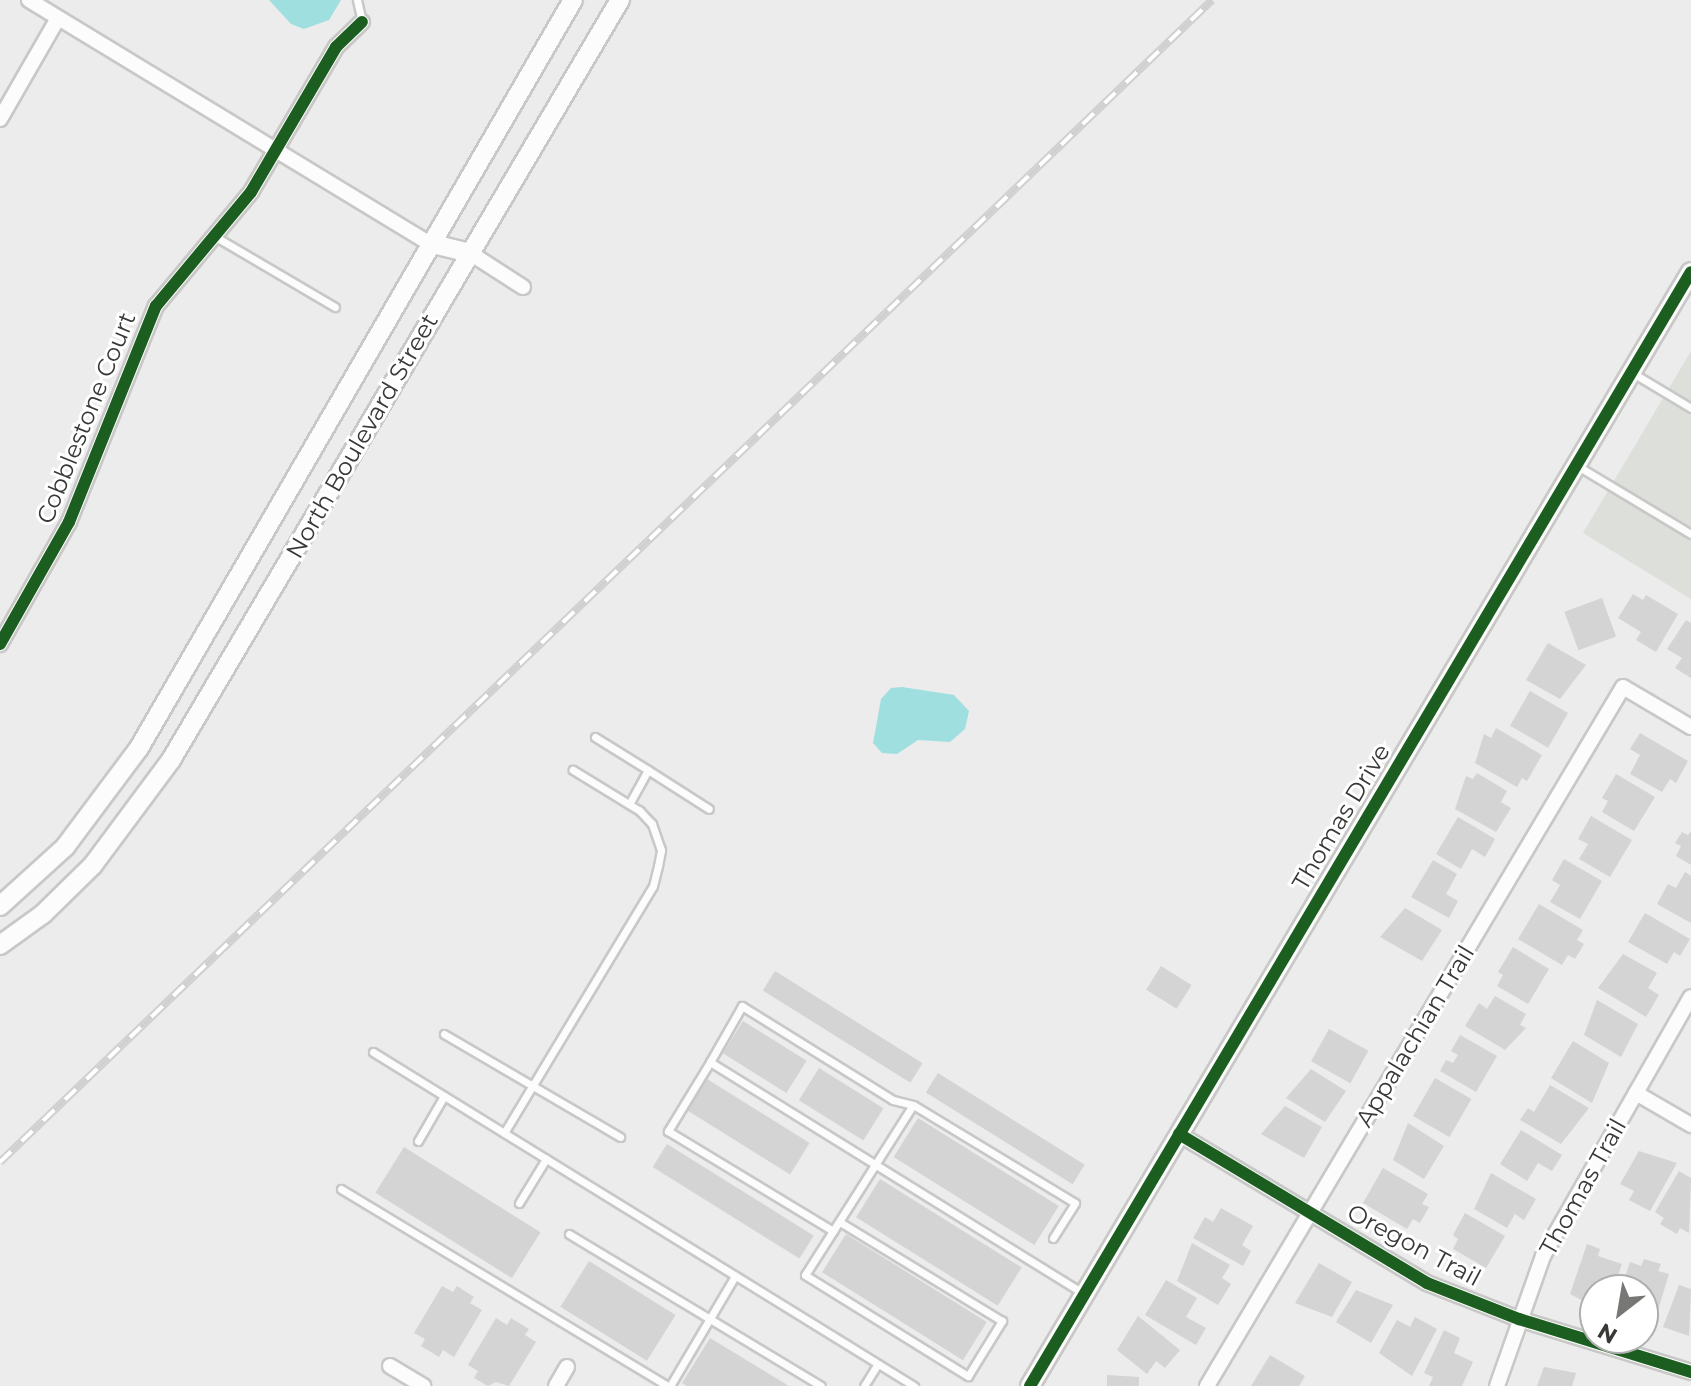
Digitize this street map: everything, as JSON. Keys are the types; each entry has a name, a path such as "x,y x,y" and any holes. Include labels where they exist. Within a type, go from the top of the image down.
{"main road":[{"name":"North Boulevard Street","path":"0,906 67,845 139,748 429,243 573,0"},
{"name":"North Boulevard Street","path":"0,945 43,914 93,865 171,760 620,0"},
{"path":"429,243 470,253"},
{"name":"Thomas Drive","path":"1030,1386 1574,464 1691,272"}],"street":[{"path":"29,0 277,146 429,243"},
{"path":"0,119 58,18"},
{"name":"Cobblestone Court","path":"0,644 69,522 156,306 251,192 336,47 362,22"},
{"path":"470,253 523,287"},
{"name":"Appalachian Trail","path":"1207,1386 1623,687 1691,727"},
{"name":"Thomas Trail","path":"1497,1386 1519,1319 1561,1221 1691,997"},
{"path":"1636,1093 1691,1125"},
{"name":"Oregon Trail","path":"1179,1134 1427,1283 1519,1319 1691,1372"},
{"path":"390,1366 423,1386"},
{"path":"556,1386 567,1367"}],"lane":[{"path":"357,0 362,22"},
{"path":"216,237 335,307"},
{"path":"1630,371 1691,408"},
{"path":"1574,464 1691,534"},
{"path":"595,737 709,809"},
{"path":"504,1133 653,886 659,838 629,804 573,770"},
{"path":"629,804 648,770"},
{"path":"833,1231 668,1131 742,1006 893,1100 913,1105 1075,1203 1053,1238"},
{"path":"444,1034 620,1137"},
{"path":"373,1052 914,1386"},
{"path":"710,1062 1085,1294"},
{"path":"418,1141 444,1096"},
{"path":"840,1222 1002,1321 968,1376 805,1275 913,1105"},
{"path":"519,1203 546,1159"},
{"path":"341,1189 668,1386 735,1276"},
{"path":"569,1234 821,1386"},
{"path":"864,1386 878,1364"}],"shaded area":[{"path":"1691,351 1691,599 1583,533"}],"water":[{"path":"269,0 341,0 329,20 304,29 291,24"},
{"path":"891,688 954,695 969,711 965,729 950,742 918,740 897,754 882,753 873,743 881,699"}],"building":[{"path":"1633,594 1643,600 1646,595 1678,614 1656,652 1636,640 1641,632 1618,618"},
{"path":"1602,598 1616,637 1578,650 1564,612"},
{"path":"1686,620 1691,623 1691,678 1675,668 1682,658 1667,649"},
{"path":"1548,643 1586,665 1560,699 1526,680"},
{"path":"1530,691 1568,713 1548,748 1510,726"},
{"path":"1496,728 1542,755 1527,781 1522,778 1517,787 1475,763 1484,734 1491,738"},
{"path":"1640,733 1688,761 1676,783 1670,779 1662,792 1630,774 1640,755 1630,749"},
{"path":"1477,773 1507,791 1501,802 1511,808 1496,832 1455,809 1466,776 1473,779"},
{"path":"1616,774 1655,797 1634,831 1602,812 1608,801 1602,798"},
{"path":"1591,816 1632,840 1610,877 1579,859 1588,844 1578,839"},
{"path":"1458,817 1495,839 1485,857 1472,849 1461,869 1436,854"},
{"path":"1691,831 1691,865 1676,856 1681,846 1675,843 1682,832 1688,835"},
{"path":"1564,859 1602,881 1580,919 1550,902 1560,885 1552,880"},
{"path":"1433,860 1457,874 1446,894 1458,901 1449,918 1411,897"},
{"path":"1685,872 1691,876 1691,923 1657,904 1668,884 1676,888"},
{"path":"1539,904 1583,930 1577,940 1584,944 1575,959 1568,955 1562,965 1518,939"},
{"path":"1405,908 1442,930 1422,961 1380,937"},
{"path":"1645,913 1690,939 1680,956 1674,952 1667,964 1628,942"},
{"path":"1513,947 1549,969 1528,1004 1497,986 1503,975 1498,972"},
{"path":"1623,954 1657,973 1648,988 1659,995 1646,1017 1598,988"},
{"path":"1161,966 1192,985 1177,1009 1146,990"},
{"path":"775,971 923,1063 910,1083 763,991"},
{"path":"1495,996 1526,1014 1520,1025 1526,1028 1505,1050 1465,1026 1479,1003 1487,1009"},
{"path":"1597,1000 1638,1024 1621,1057 1584,1035"},
{"path":"743,1021 807,1061 786,1093 723,1053"},
{"path":"1329,1029 1368,1051 1350,1083 1311,1061"},
{"path":"1460,1035 1497,1056 1476,1092 1440,1071 1446,1060 1453,1063 1458,1055 1451,1051"},
{"path":"1573,1041 1609,1063 1592,1103 1551,1078"},
{"path":"819,1068 883,1108 863,1140 799,1100"},
{"path":"1311,1069 1346,1091 1325,1122 1286,1098"},
{"path":"938,1073 1085,1165 1073,1184 926,1093"},
{"path":"1435,1078 1471,1099 1449,1137 1413,1116"},
{"path":"707,1079 810,1143 790,1174 687,1110"},
{"path":"1550,1085 1589,1108 1561,1144 1520,1120 1528,1108 1534,1112"},
{"path":"1285,1106 1322,1127 1304,1158 1261,1134"},
{"path":"918,1118 1059,1206 1034,1245 894,1157"},
{"path":"1408,1123 1444,1146 1424,1179 1393,1160"},
{"path":"1521,1130 1562,1155 1552,1171 1538,1163 1527,1181 1500,1164"},
{"path":"667,1144 814,1236 799,1259 653,1167"},
{"path":"404,1147 541,1232 512,1278 375,1193"},
{"path":"1639,1151 1677,1163 1650,1211 1629,1200 1634,1191 1620,1184"},
{"path":"1383,1168 1428,1194 1422,1204 1429,1207 1420,1223 1413,1219 1407,1229 1363,1203"},
{"path":"1679,1171 1691,1178 1689,1233 1680,1228 1677,1234 1660,1224 1664,1218 1655,1212"},
{"path":"1491,1173 1536,1199 1524,1220 1515,1214 1507,1228 1474,1209"},
{"path":"880,1179 1022,1267 998,1306 856,1217"},
{"path":"1221,1208 1253,1226 1242,1245 1251,1251 1243,1266 1193,1238 1205,1217 1213,1222"},
{"path":"1465,1213 1505,1236 1486,1268 1453,1249 1458,1239 1453,1235"},
{"path":"846,1234 987,1322 963,1360 822,1272"},
{"path":"1192,1243 1230,1265 1222,1278 1231,1284 1218,1305 1177,1281"},
{"path":"1587,1244 1600,1249 1598,1256 1622,1264 1619,1274 1579,1274 1579,1299 1570,1294"},
{"path":"1644,1259 1661,1264 1658,1271 1669,1274 1659,1307 1659,1274 1626,1274 1630,1262 1641,1266"},
{"path":"589,1261 676,1315 647,1361 560,1307"},
{"path":"1319,1263 1352,1282 1332,1317 1295,1303"},
{"path":"1166,1280 1197,1298 1186,1317 1206,1328 1196,1345 1145,1315"},
{"path":"1679,1285 1691,1289 1689,1336 1663,1327"},
{"path":"442,1286 453,1292 457,1286 474,1297 470,1303 482,1310 454,1357 443,1350 439,1357 421,1346 425,1339 414,1333"},
{"path":"1356,1290 1393,1305 1371,1343 1336,1322"},
{"path":"1138,1316 1180,1350 1165,1368 1156,1361 1147,1374 1117,1350"},
{"path":"1415,1317 1437,1329 1412,1376 1379,1353 1397,1320 1410,1327"},
{"path":"496,1318 507,1325 511,1318 529,1329 525,1335 536,1342 509,1386 496,1382 488,1386 474,1378 478,1371 468,1365"},
{"path":"1444,1330 1460,1338 1454,1353 1473,1362 1462,1386 1429,1386 1433,1377 1424,1373"},
{"path":"710,1338 789,1386 687,1386 682,1383"},
{"path":"1270,1355 1305,1376 1299,1386 1251,1386"},
{"path":"1544,1367 1576,1373 1572,1386 1537,1386"},
{"path":"1107,1375 1139,1377 1139,1386 1107,1386"}],"railway":[{"path":"0,1162 1212,0"}],"cycle path":[{"path":"0,644 69,522 156,306 251,192 336,47 362,22"},
{"path":"1030,1386 1691,272"},
{"path":"1179,1134 1427,1283 1519,1319 1691,1372"}]}
